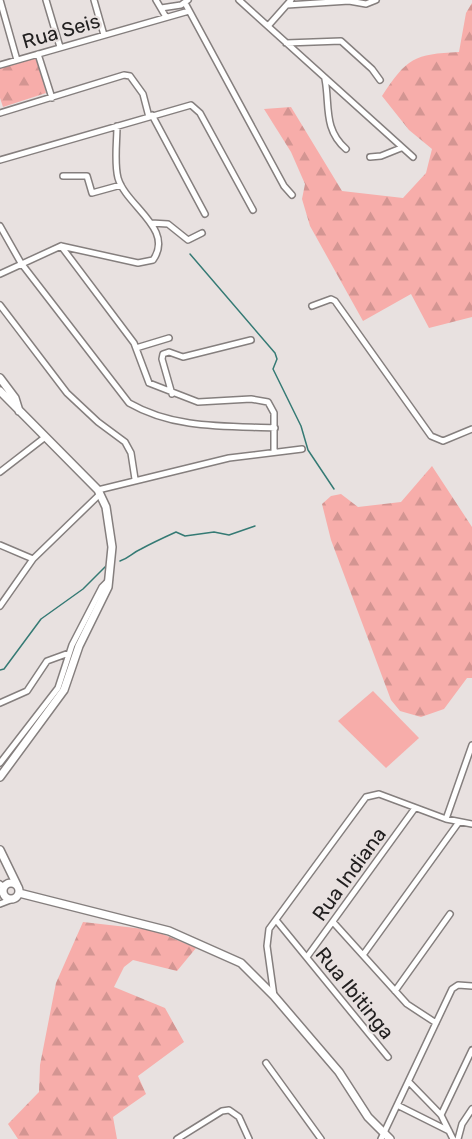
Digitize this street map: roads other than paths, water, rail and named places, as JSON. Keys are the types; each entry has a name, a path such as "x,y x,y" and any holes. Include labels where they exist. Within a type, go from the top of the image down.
{"street":[{"path":"0,0 17,60"},
{"path":"46,0 60,47"},
{"path":"94,0 104,35"},
{"path":"156,0 164,8"},
{"path":"163,0 166,17"},
{"path":"240,0 413,157"},
{"path":"268,26 289,3 366,4 376,0"},
{"path":"164,8 186,2 284,186 292,195"},
{"name":"Rua Seis","path":"0,65 189,11"},
{"path":"286,43 341,41 372,69 380,80"},
{"path":"38,54 52,98"},
{"path":"0,113 130,76 142,94 150,116 205,214"},
{"path":"325,79 329,100 328,120 337,140 346,149"},
{"path":"329,100 341,93"},
{"path":"0,160 184,106 196,107 252,210"},
{"path":"0,274 61,246 145,263 153,260 159,245 151,223 121,185 117,166 117,126"},
{"path":"370,157 381,156 401,148"},
{"path":"63,177 87,176 92,193 121,185"},
{"path":"151,223 168,224 188,240 202,233"},
{"path":"0,226 21,263 129,403 191,424 275,428"},
{"path":"61,246 136,348 149,382 172,394 206,403 263,399 272,407 275,428 274,452"},
{"path":"312,306 328,300 335,301 420,424 431,436 443,441 472,429"},
{"path":"0,305 67,393 128,446 135,479"},
{"path":"136,348 169,338"},
{"path":"172,394 162,361 163,354 169,352 183,357 251,340"},
{"path":"0,378 15,398 19,411"},
{"path":"0,391 99,492 106,507 112,547 109,580 104,599 79,646 64,690 0,777"},
{"path":"1,471 44,438"},
{"path":"0,606 33,560 99,492 135,479 229,458 302,449"},
{"path":"0,545 33,560"},
{"path":"0,763 58,688 69,654 102,587 109,580"},
{"path":"0,703 27,691 47,661 69,654"},
{"path":"446,819 472,745"},
{"path":"274,996 266,940 276,920 365,800 372,794 379,794 446,819 472,824"},
{"name":"Rua Indiana","path":"307,957 415,808"},
{"path":"363,955 459,822"},
{"path":"0,850 18,889"},
{"path":"13,899 6,898 1,888 9,882 18,889 100,916 137,922 193,941 241,963 274,996 339,1072 385,1137 452,989 458,985 472,986"},
{"path":"0,904 13,899 18,889"},
{"path":"395,991 450,914"},
{"name":"Rua Ibitinga","path":"276,920 388,1057"},
{"path":"333,922 407,1004 436,1023"},
{"path":"441,1115 472,1050"},
{"path":"266,1063 321,1139"},
{"path":"409,1082 441,1115 453,1139"},
{"path":"399,1106 449,1131"},
{"path":"458,1139 462,1124 472,1109"},
{"path":"177,1139 222,1111 229,1110 239,1117 249,1139"}],"waterway":[{"path":"190,254 275,353 277,359 273,369 301,426 308,450 334,489"},
{"path":"120,561 176,532 185,536 214,532 229,535 255,526"},
{"path":"0,670 4,669 41,619 83,589 107,565"}]}
